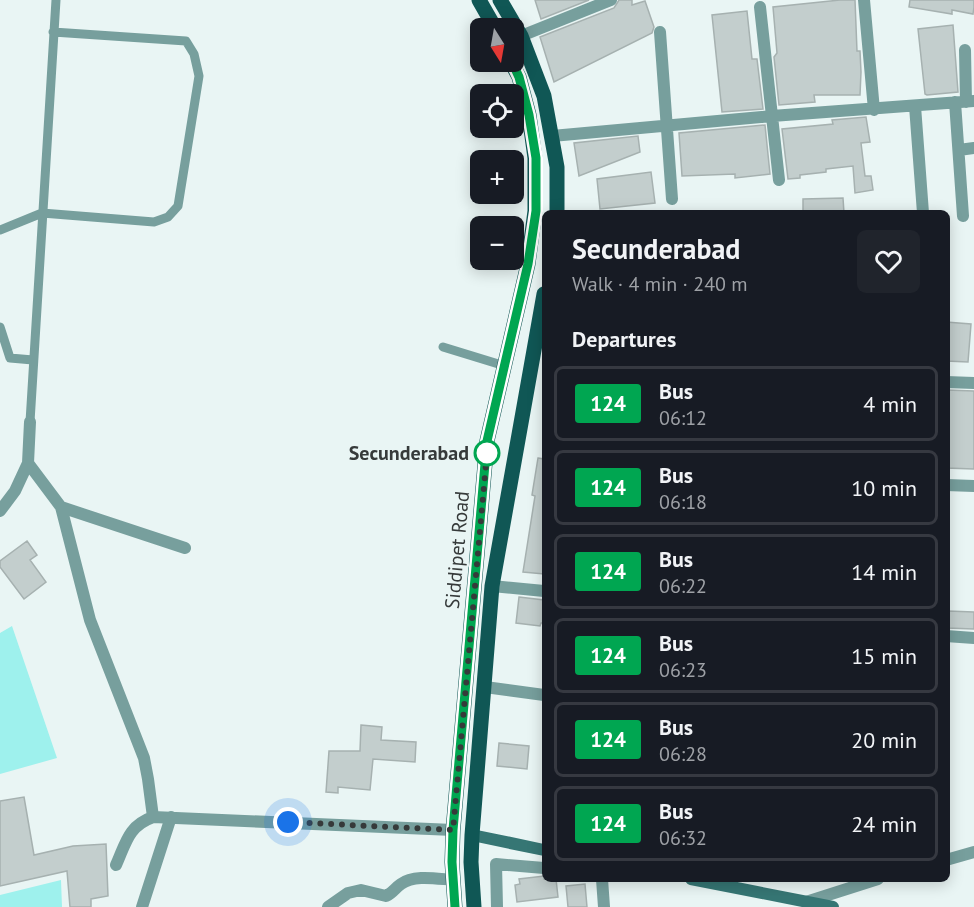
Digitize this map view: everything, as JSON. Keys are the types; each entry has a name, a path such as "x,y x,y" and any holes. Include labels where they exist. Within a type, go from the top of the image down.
{"main road":[{"path":"479,0 489,18"},
{"path":"500,0 510,18"},
{"path":"524,44 544,96 552,136 557,167 557,210"},
{"name":"Siddipet Road","path":"455,907 453,830 487,441 528,264 536,211 536,158 529,115 517,72"},
{"name":"Siddipet Road","path":"474,907 472,836 492,586 542,314"},
{"path":"453,830 542,850"},
{"path":"706,882 833,907"}],"street":[{"path":"524,35 611,0"},
{"path":"864,0 874,110"},
{"path":"760,7 779,180"},
{"path":"660,32 672,199"},
{"path":"963,216 959,150 965,102 965,50"},
{"path":"552,136 667,124 965,102"},
{"path":"915,106 923,210"},
{"path":"959,150 974,148"},
{"path":"950,382 974,383"},
{"path":"0,511 15,491 28,463 30,422"},
{"path":"28,463 61,507 90,620 144,758 153,817"},
{"path":"950,485 974,486"},
{"path":"61,507 185,548"},
{"path":"492,586 542,591"},
{"path":"950,636 974,638"},
{"path":"485,687 542,695"},
{"path":"116,865 132,829 141,821 153,817 453,830"},
{"path":"142,907 171,817"},
{"path":"950,859 974,852"},
{"path":"497,907 496,864 542,868"},
{"path":"328,907 348,893 361,890 386,896 393,893 401,884 413,879 454,880"},
{"path":"602,882 604,907"},
{"path":"806,902 869,882"}],"lane":[{"path":"30,422 56,0"},
{"path":"0,230 42,213 154,222 168,217 178,207 199,76 194,54 186,41 53,32"},
{"path":"0,327 10,358 33,360"},
{"path":"444,346 505,366"}],"shaded area":[{"path":"12,626 57,758 0,774 0,633"},
{"path":"61,880 62,907 0,907 0,895"}],"building":[{"path":"535,0 589,0 541,19"},
{"path":"619,0 632,0 632,5 645,1 654,27 652,33 554,82 540,37 614,8"},
{"path":"855,0 857,51 860,51 860,95 814,95 815,102 779,105 774,57 777,53 773,7"},
{"path":"910,0 974,0 973,14 952,10 952,14 909,7"},
{"path":"747,11 752,59 757,59 763,109 722,112 712,15"},
{"path":"953,25 958,92 927,95 925,94 918,29"},
{"path":"866,117 870,142 861,143 865,176 871,176 873,190 855,193 853,166 826,169 826,172 788,179 782,129 833,124 832,120"},
{"path":"765,125 770,174 735,178 735,174 682,176 679,133"},
{"path":"638,136 640,152 579,176 574,143"},
{"path":"651,172 655,203 600,209 597,179"},
{"path":"843,198 844,210 803,210 803,199"},
{"path":"950,322 971,324 968,362 950,361"},
{"path":"950,390 974,391 974,469 950,468"},
{"path":"538,458 542,459 542,574 523,572 535,496 532,495"},
{"path":"27,541 37,555 30,560 46,582 24,599 0,567 0,561"},
{"path":"519,597 542,600 540,626 516,623"},
{"path":"950,611 974,612 974,629 950,628"},
{"path":"361,725 382,727 381,740 416,742 415,762 373,759 370,790 338,787 338,793 326,792 329,751 360,751"},
{"path":"499,743 529,746 527,769 497,766"},
{"path":"24,797 34,855 73,846 106,844 108,896 91,899 91,907 70,907 67,871 0,886 0,801"},
{"path":"542,876 542,882 556,882 558,897 517,902 515,885 520,884 519,879"},
{"path":"585,884 587,907 568,907 566,886"}],"bus line":[{"name":"124","path":"455,907 452,862 453,830 487,441 528,264 536,211 536,158 529,115 517,72"}],"place":[{"name":"Secunderabad","path":"487,453"}],"route":[{"path":"288,822 453,830 487,453"}]}
